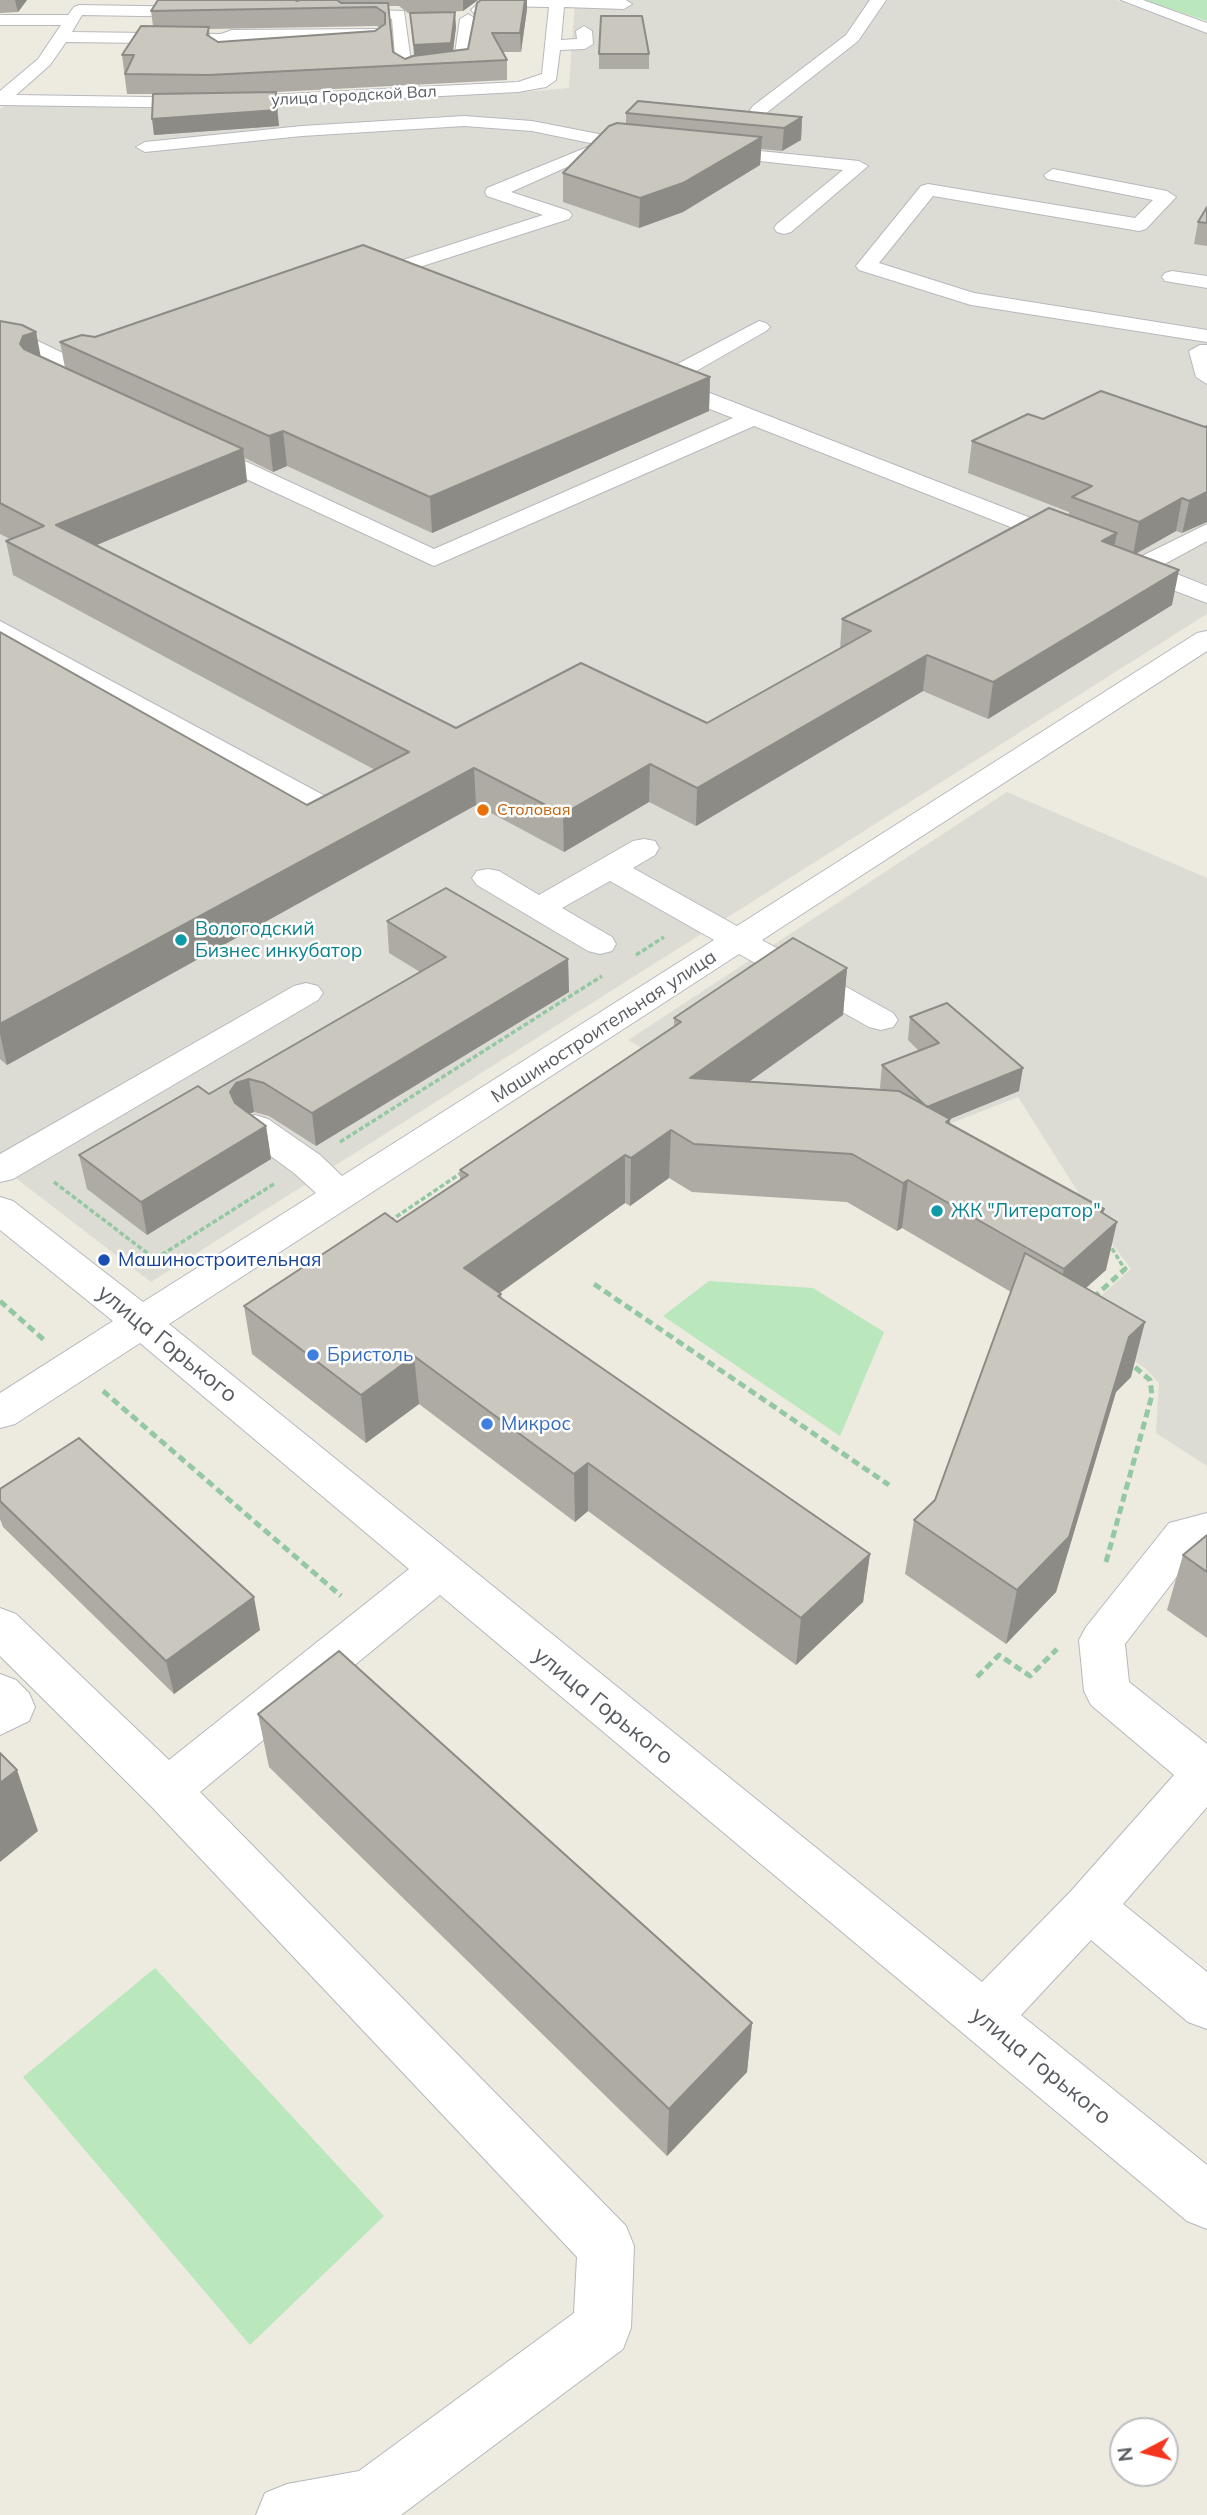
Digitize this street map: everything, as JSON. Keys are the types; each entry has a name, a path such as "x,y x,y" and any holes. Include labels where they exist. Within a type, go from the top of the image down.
{"street":[{"path":"557,0 553,44 585,43"},
{"path":"397,69 461,64 461,20 490,1 557,0 624,4"},
{"path":"759,110 807,70 852,38 878,0"},
{"path":"1129,0 1207,28"},
{"path":"0,20 79,10 217,8"},
{"path":"195,39 217,8"},
{"path":"0,100 44,62 79,10"},
{"path":"323,13 399,14 407,21 408,38 397,69"},
{"path":"61,37 195,39 233,45 377,43 381,19 239,18 233,45"},
{"path":"140,59 147,38"},
{"name":"улица Городской Вал","path":"0,100 211,103 413,93 540,83 550,76 553,44"},
{"path":"397,69 413,93"},
{"path":"23,82 46,82"},
{"path":"145,147 302,131 464,121 532,126 620,142 494,192 562,215 373,269 420,288"},
{"path":"695,150 859,166 784,228"},
{"path":"1053,175 1167,197 1139,225 928,190 866,266 971,299 1205,346"},
{"path":"1172,277 1207,282"},
{"path":"661,382 760,327"},
{"path":"1038,328 1205,346"},
{"path":"4,333 65,374 93,355"},
{"path":"1205,346 1207,377"},
{"path":"636,372 1207,595"},
{"path":"175,437 434,558 753,418"},
{"path":"1138,568 1207,531"},
{"path":"0,628 327,809"},
{"name":"Машиностроительная улица","path":"0,1413 1207,639"},
{"path":"538,908 643,848"},
{"path":"610,868 881,1020"},
{"path":"488,878 538,908 603,959"},
{"path":"11,1164 306,993"},
{"path":"255,1127 307,1164 341,1195"},
{"name":"улица Горького","path":"0,1210 142,1323 1207,2202"},
{"path":"983,2018 1089,1907 1207,1772 1107,1691 1102,1640 1184,1535 1207,1530"},
{"path":"167,1790 439,1570"},
{"path":"0,1627 167,1790 606,2246 602,2328 372,2499 287,2515"},
{"path":"0,1694 12,1707 0,1715"},
{"path":"1089,1907 1207,2004"}],"path":[{"path":"629,959 701,918"},
{"path":"11,1164 155,1259 307,1164 603,959"},
{"path":"384,1225 473,1165"},
{"path":"1087,1304 1125,1269 1103,1236"},
{"path":"594,1284 890,1485"},
{"path":"0,1301 373,1623"},
{"path":"1103,1574 1152,1395 1150,1380 1119,1355"},
{"path":"977,1677 999,1655 1030,1676 1066,1640"}],"shaded area":[{"path":"575,0 1117,0 1207,33 1207,614 151,1282 0,1166 0,109 6,105 217,106 569,88"},
{"path":"1007,792 1207,878 1207,1466 1156,1433 1159,1383 1146,1369 1074,1320 1131,1269 1104,1233 1018,1097 939,1128 751,1113 628,1040"}],"green space":[{"path":"1143,0 1207,0 1207,21"},
{"path":"709,1281 813,1288 884,1332 840,1436 663,1316"},
{"path":"155,1968 384,2216 250,2345 23,2077"}],"building":[{"path":"158,0 337,0 341,3 388,3 393,52 405,59 468,49 477,3 481,0 525,0 520,33 492,33 507,60 209,75 125,74 134,55 122,55 141,26 209,27 207,35 218,42 375,31 385,24 385,13 376,7 151,11"},
{"path":"455,12 451,43 414,45 410,13"},
{"path":"601,16 642,16 649,54 599,54"},
{"path":"276,92 277,110 152,119 153,94"},
{"path":"638,101 802,117 784,128 626,113"},
{"path":"617,123 762,137 683,183 640,198 563,173 609,126"},
{"path":"1207,207 1207,223 1198,222"},
{"path":"363,245 710,377 430,497 283,431 269,436 60,342 82,335 95,337"},
{"path":"0,321 22,325 36,332 23,336 20,344 24,349 243,449 56,525 456,728 581,663 707,723 871,631 842,619 1049,508 1117,533 1102,541 1179,570 993,682 927,655 697,788 650,764 563,814 474,768 0,1024 0,632 307,805 409,752 6,541 44,526 0,503"},
{"path":"1101,391 1207,426 1207,492 1189,501 1182,498 1139,522 1072,497 1092,486 972,441 1028,414 1043,419"},
{"path":"446,888 568,959 312,1113 264,1083 249,1079 236,1083 230,1092 235,1103 266,1126 141,1202 79,1155 198,1086 209,1094 446,957 387,921"},
{"path":"793,938 847,968 690,1078 899,1091 950,1119 946,1122 1104,1209 1101,1212 1117,1222 1064,1269 908,1180 903,1183 852,1154 694,1144 671,1130 631,1158 625,1155 464,1268 501,1294 498,1296 870,1554 801,1618 588,1463 574,1474 414,1356 361,1395 244,1306 385,1213 397,1222 468,1175 460,1170 681,1022 674,1018"},
{"path":"947,1003 1023,1068 927,1107 882,1065 939,1043 910,1017"},
{"path":"1025,1253 1145,1322 1129,1337 1069,1537 1017,1590 914,1520 935,1500"},
{"path":"79,1438 254,1597 166,1661 0,1501 0,1489"},
{"path":"1207,1535 1207,1572 1183,1555"},
{"path":"339,1651 752,2023 669,2109 258,1714"},
{"path":"0,1753 17,1770 0,1783"}],"place":[{"name":"Столовая","path":"483,810"},
{"name":"Вологодский Бизнес инкубатор","path":"181,940"},
{"name":"ЖК \"Литератор\"","path":"937,1211"},
{"name":"Машиностроительная","path":"104,1260"},
{"name":"Бристоль","path":"313,1355"},
{"name":"Микрос","path":"487,1424"}]}
